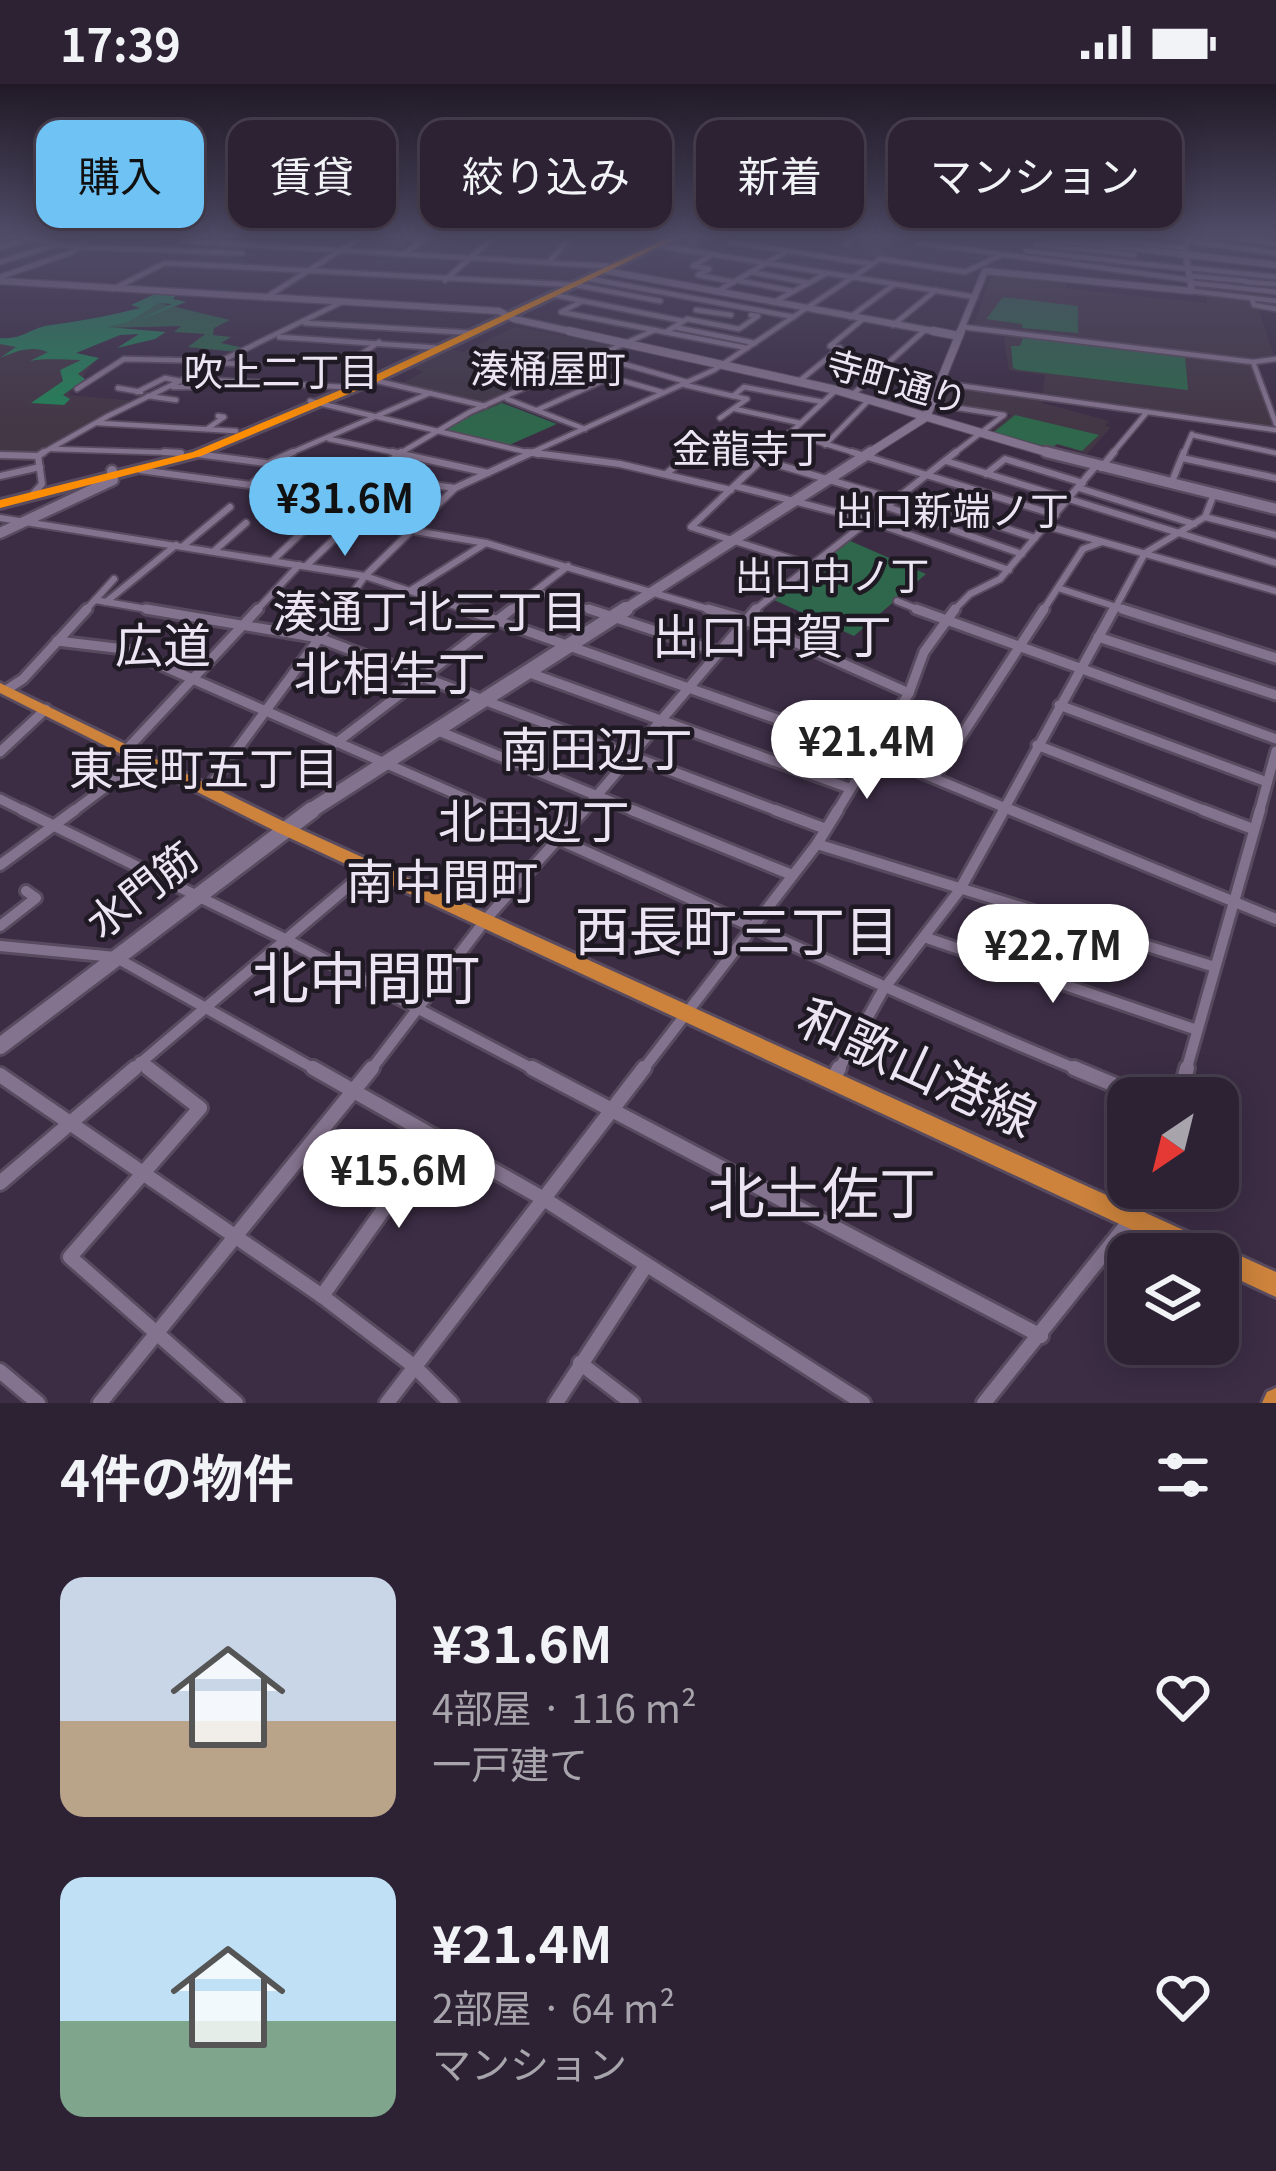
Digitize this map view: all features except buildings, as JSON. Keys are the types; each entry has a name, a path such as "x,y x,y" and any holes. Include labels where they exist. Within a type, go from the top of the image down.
{"highway":[{"path":"113,473 197,454 541,300"},
{"path":"0,501 181,452 373,380 437,347"}],"main road":[{"name":"和歌山港線","path":"3,688 283,828 1167,1233"},
{"name":"和歌山港線","path":"1239,1267 1276,1285"}],"street":[{"name":"寺町通り","path":"295,300 506,315 929,411 982,434 1098,468 1276,509"},
{"path":"643,300 661,302"},
{"path":"704,300 794,317"},
{"path":"718,302 722,300"},
{"path":"761,300 925,331 1253,362 1276,359"},
{"path":"774,302 778,300"},
{"path":"207,790 365,576 455,488 722,365 820,300"},
{"path":"850,317 874,300"},
{"path":"893,325 924,300"},
{"path":"100,1403 419,1011 487,918 560,839 743,619 1004,415 929,411 974,300"},
{"path":"740,313 758,316 739,329 583,301 561,312 747,348"},
{"path":"0,465 53,449 150,395 342,302"},
{"path":"679,306 731,315"},
{"path":"666,332 696,310"},
{"path":"401,328 413,319"},
{"path":"798,382 840,349 830,346 863,320"},
{"path":"302,323 470,332"},
{"path":"674,327 755,343"},
{"path":"273,560 365,477 433,430 580,369 655,330"},
{"path":"852,395 925,331"},
{"path":"273,336 437,347"},
{"path":"360,355 379,342"},
{"path":"603,358 747,399 720,418"},
{"path":"77,388 124,359 258,365"},
{"path":"941,383 1276,428 1273,408 1253,362"},
{"path":"580,369 662,392"},
{"path":"137,392 165,378 344,387"},
{"path":"537,410 609,378"},
{"path":"373,380 489,406"},
{"path":"733,396 744,386 823,402"},
{"path":"168,387 197,387"},
{"path":"118,388 176,400"},
{"path":"811,565 691,527 836,390"},
{"path":"140,470 250,485 270,464 430,393"},
{"path":"507,399 585,429"},
{"path":"825,445 869,400"},
{"path":"315,402 530,453 795,501 867,520 1009,570"},
{"path":"735,409 800,423"},
{"path":"968,410 992,423"},
{"name":"水門筋","path":"0,1046 283,828 829,480 929,411"},
{"path":"387,1403 818,844 909,693 924,652 943,621 970,594 1009,570 1147,412"},
{"path":"207,429 224,417 218,416"},
{"path":"1171,484 1198,419"},
{"path":"96,423 236,431"},
{"path":"732,431 781,442"},
{"path":"789,434 1056,514"},
{"path":"1192,435 1276,453"},
{"path":"326,438 488,472"},
{"path":"53,449 181,452"},
{"path":"197,454 455,488"},
{"path":"0,455 35,457"},
{"path":"34,492 43,484 35,457"},
{"path":"1182,458 1276,478"},
{"path":"666,474 684,459 707,465"},
{"path":"986,474 1005,459 1194,524"},
{"path":"762,460 1035,538"},
{"path":"946,461 1276,563"},
{"path":"0,476 40,467"},
{"path":"0,533 113,473"},
{"path":"833,1080 883,990 959,891 1145,553 1205,517 1214,494"},
{"path":"106,602 230,506"},
{"path":"885,506 1022,554"},
{"path":"320,514 486,543 743,619 909,693"},
{"path":"1205,517 1276,536"},
{"path":"0,518 365,576 411,590 871,752 1276,919"},
{"path":"0,865 53,826 134,754 190,680 354,520"},
{"path":"214,551 246,523"},
{"path":"1047,526 1276,591"},
{"path":"934,778 1083,549 1102,542"},
{"path":"411,590 486,543"},
{"path":"336,743 568,566"},
{"path":"3,688 57,641 114,579"},
{"path":"1058,588 1276,658"},
{"path":"536,591 716,651"},
{"path":"94,600 319,638 826,829"},
{"path":"896,601 1276,739"},
{"path":"1098,637 1276,695"},
{"path":"57,641 124,649 735,916 883,990 1107,1082"},
{"path":"527,672 849,788"},
{"path":"1059,705 1267,782"},
{"path":"0,752 46,709"},
{"path":"436,730 792,875"},
{"path":"1037,745 1253,829"},
{"path":"1185,1077 1276,751"},
{"path":"0,799 287,940 1041,1336"},
{"path":"818,844 1214,967"},
{"path":"0,1183 370,868"},
{"path":"0,926 36,898 26,892"},
{"path":"924,937 1197,1030"},
{"path":"0,946 115,958 204,1005 544,1199 863,1403"},
{"path":"140,1062 200,1108 70,1257 236,1403"},
{"path":"0,1075 322,1296 415,1367 451,1403"},
{"path":"322,1296 435,1137"},
{"path":"984,1403 1138,1209"},
{"path":"556,1403 645,1267"},
{"path":"580,1364 632,1403"},
{"path":"0,1371 38,1403"}],"shaded area":[{"path":"983,300 1238,300 1258,308 1275,358 1248,360 974,325"},
{"path":"515,327 622,346 490,403 399,385 423,372 413,368 452,350 463,352"},
{"path":"1003,332 1250,363 1275,429 1042,397 1045,375 1009,370"},
{"path":"0,341 96,359 69,395 136,401 40,454 0,453"},
{"path":"948,386 1042,399 1042,403 1110,421 1105,426 1111,427 1087,454 1058,445 1052,450 991,432 1011,415 942,404"}],"green space":[{"path":"143,300 186,302 134,322 172,304 159,303 128,322 107,327 166,332 155,339 117,348 139,334 120,335 76,353 99,358 78,374 85,379 63,395 70,399 64,405 31,403 63,381 60,370 81,360 30,361 48,352 36,349 0,358 16,347 0,344 0,338 140,308 131,305"},
{"path":"1001,300 1078,306 1078,333 1022,328 1022,324 986,319"},
{"path":"159,303 230,320 214,328 213,335 231,337 221,343 245,348 237,352 188,347 205,334 174,332 181,326 104,328"},
{"path":"1024,335 1185,356 1188,390 1013,368 1011,346 1020,346"},
{"path":"502,403 557,424 507,446 440,429"},
{"path":"1015,415 1099,435 1082,451 1057,444 1051,448 994,432"},
{"path":"848,540 926,574 854,636 774,600"}],"district":[{"name":"湊桶屋町","path":"548,369"},
{"name":"吹上二丁目","path":"281,372"},
{"name":"金龍寺丁","path":"750,449"},
{"name":"出口新端ノ丁","path":"952,511"},
{"name":"出口中ノ丁","path":"832,576"},
{"name":"湊通丁北三丁目","path":"430,612"},
{"name":"出口甲賀丁","path":"772,637"},
{"name":"広道","path":"163,646"},
{"name":"北相生丁","path":"390,674"},
{"name":"南田辺丁","path":"597,750"},
{"name":"東長町五丁目","path":"204,769"},
{"name":"北田辺丁","path":"534,822"},
{"name":"南中間町","path":"442,882"},
{"name":"西長町三丁目","path":"737,932"},
{"name":"北中間町","path":"366,979"},
{"name":"北土佐丁","path":"822,1194"}]}
